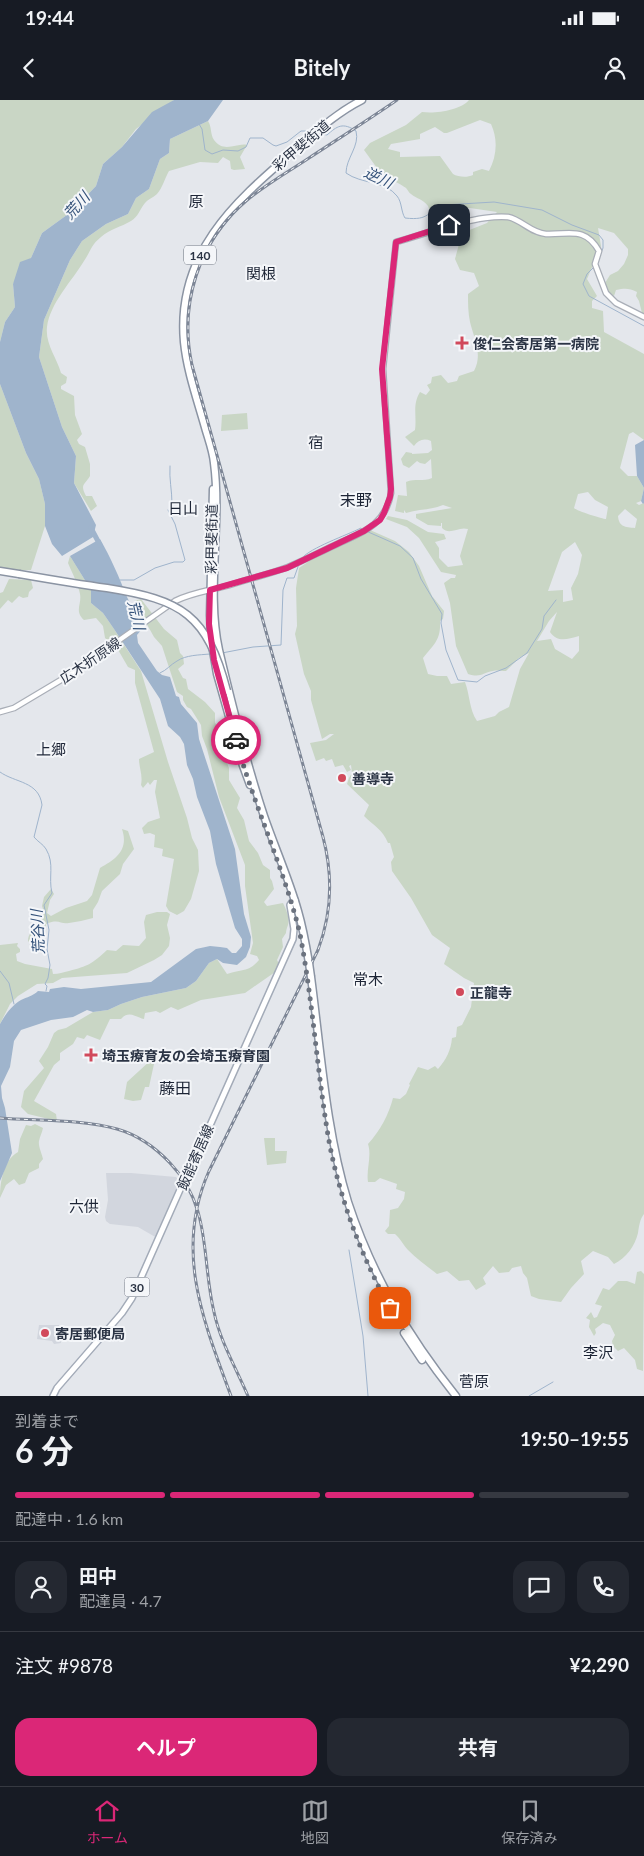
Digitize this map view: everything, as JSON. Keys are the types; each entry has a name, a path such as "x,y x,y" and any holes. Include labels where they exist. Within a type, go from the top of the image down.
{"highway":[{"name":"彩甲斐街道","path":"362,100 326,123 244,196 214,230 197,262 189,284 185,306 184,341 189,368 213,455 215,475 212,505 213,590 215,628 219,650 251,781 302,927 330,1141 340,1188 352,1226 371,1272 403,1332 451,1396"},
{"name":"140","path":"0,571 140,593 171,604 190,617 208,639 218,659 251,781"},
{"name":"彩甲斐街道","path":"213,590 209,624 213,654 243,766 251,781"},
{"path":"213,654 216,650 219,650"},
{"name":"彩甲斐街道","path":"309,980 333,1140 356,1224 372,1265 402,1322 424,1355 456,1396"}],"main road":[{"name":"広木折原線","path":"0,712 14,708 52,686 179,599 297,563 372,526 380,520 386,510 391,489 382,369 396,242 449,225 501,217 513,219 534,231 544,234 581,233 588,237 599,251 595,264 606,293 616,303 644,317"},
{"name":"飯能寄居線","path":"53,1396 57,1388 122,1313 132,1298 293,939 294,929 290,909 293,901"}],"shaded area":[{"path":"106,1173 176,1177 181,1184 168,1209 170,1210 157,1238 138,1227 110,1224 106,1221 108,1200"},
{"path":"39,1325 59,1325 61,1343 54,1344 52,1341 37,1339"}],"green space":[{"path":"0,100 174,100 136,129 122,147 103,164 96,186 71,212 42,233 31,258 13,284 15,307 5,322 0,342"},
{"path":"469,100 644,100 644,321 636,296 637,292 629,289 619,289 616,290 614,296 606,290 605,283 610,275 618,271 628,255 628,249 614,233 598,228 601,246 587,279 597,296 592,301 592,308 603,311 604,332 644,354 644,440 633,432 629,434 620,468 628,476 637,476 644,488 641,501 636,503 639,505 644,503 644,1214 635,1242 626,1255 614,1264 608,1257 593,1251 581,1261 584,1274 561,1302 531,1296 527,1278 521,1266 512,1268 509,1272 499,1273 493,1266 483,1278 486,1284 476,1290 469,1280 459,1281 447,1271 437,1274 411,1253 395,1234 388,1234 385,1231 389,1226 390,1210 398,1208 404,1199 405,1192 396,1189 397,1184 380,1178 375,1182 368,1182 368,1144 384,1122 393,1098 400,1099 406,1094 418,1067 428,1070 435,1066 438,1069 443,1062 449,1051 452,1038 456,1037 457,1027 462,1025 471,1007 474,983 444,964 450,948 432,935 411,898 392,871 391,862 394,857 390,843 388,843 381,831 364,816 369,805 347,784 352,773 351,765 349,766 351,770 347,772 343,765 335,767 332,759 326,761 324,758 316,761 310,743 326,740 334,734 330,734 322,739 295,634 297,626 296,588 299,568 315,557 370,530 395,541 409,552 419,566 432,596 444,611 443,619 440,621 438,637 423,658 428,674 447,676 451,684 465,682 472,712 477,721 495,716 509,707 520,669 529,653 519,658 506,671 495,671 479,675 468,674 456,646 450,603 444,583 451,578 455,578 456,575 441,572 419,538 407,527 386,519 388,516 407,520 428,532 444,534 446,539 435,542 439,548 439,558 448,567 463,565 460,556 468,529 448,531 442,528 442,523 441,526 428,525 416,518 416,514 452,508 443,505 406,513 404,510 404,513 395,511 398,495 407,496 406,482 432,478 431,459 425,464 417,461 409,468 403,465 401,459 406,452 412,454 428,453 432,450 431,441 421,440 414,446 405,437 415,430 415,406 420,392 426,395 430,390 427,385 431,383 432,377 441,375 448,383 457,381 459,376 474,371 477,365 478,353 469,319 468,294 479,286 474,273 460,270 455,259 462,233 487,223 497,212 470,208 448,209 445,212 444,222 431,221 428,206 422,200 410,194 405,187 382,175 364,150 370,143 406,125 422,112 448,110","holes":["480,120 491,124 496,148 489,171 482,169 473,172 471,176 460,176 453,174 440,156 400,157 400,152 388,149 391,144 420,139 420,134 435,127 447,133","588,492 595,500 608,507 606,519 574,508 578,494","625,509 637,519 635,528 623,526 618,516","575,542 582,555 578,574 571,588 573,600 563,602 563,590 548,591 562,552","557,612 550,632 560,639 579,636 579,651 572,659 555,649 551,639 537,641"]},
{"path":"208,121 213,138 218,144 226,147 247,145 240,157 245,169 231,169 230,161 223,157 218,163 200,162 169,171 159,192 143,205 133,219 108,232 95,243 62,292 49,318 47,333 49,345 61,373 67,377 66,383 61,386 61,389 74,396 75,415 82,434 77,440 79,444 85,447 90,464 90,476 83,489 86,496 92,496 97,506 91,511 74,483 76,456 62,427 39,357 44,320 70,260 82,241 106,224 128,214 136,198 149,189 160,159 169,153 170,139"},
{"path":"0,384 26,453 39,479 45,504 45,526 31,570 10,570 0,567"},
{"path":"247,413 248,429 221,431 222,415"},
{"path":"70,556 91,590 91,603 103,613 141,671 192,838 198,850 199,871 191,899 184,911 177,915 169,911 166,906 174,859 162,856 163,849 154,847 155,835 150,833 144,834 142,828 148,822 160,818 155,792 157,780 154,780 150,785 148,782 143,788 141,785 142,778 139,759 154,752 135,683 135,670 128,667 117,648 105,638 103,626 96,618 84,620 79,614 79,590 68,563"},
{"path":"9,579 31,580 33,588 29,592 28,597 23,598 19,596 12,603 8,600 0,609 0,593 3,592"},
{"path":"141,599 164,629 177,640 184,664 178,669 183,678 186,679 188,689 205,702 215,713 215,723 222,729 217,737 229,768 229,780 240,798 237,808 244,820 249,841 258,853 263,865 270,870 270,878 274,889 264,902 267,906 283,903 288,922 286,933 282,939 283,947 277,960 280,966 278,970 245,993 201,1000 178,1010 171,1007 160,1013 156,1011 145,1013 144,1019 127,1015 121,1019 110,1019 100,1040 87,1035 84,1039 77,1037 73,1044 60,1053 60,1060 54,1065 34,1101 56,1114 57,1121 28,1114 21,1107 24,1091 44,1068 39,1061 54,1033 93,1012 108,1010 142,997 186,988 196,981 209,963 217,959 227,974 247,969 259,960 257,956 250,954 253,943 245,886 245,865 219,797 202,736 201,725 191,709 187,707 183,696 177,692 162,646 154,637 134,601"},
{"path":"122,829 128,831 134,849 123,864 120,874 102,891 93,910 93,918 69,923 54,922 46,924 45,939 30,943 28,938 39,927 44,897 51,889 54,894 50,900 47,913 51,916 66,908 87,901 92,895 100,868 120,853 124,843"},
{"path":"167,912 170,914 167,925 170,938 169,946 162,955 127,973 62,978 53,983 37,984 18,996 10,1004 0,1024 0,945 18,943 17,946 20,952 16,954 17,961 52,969 53,974 59,973 90,964 107,950 116,951 123,945 139,946 146,938 144,922 146,915"},
{"path":"151,1060 154,1064 149,1087 145,1087 141,1100 124,1099 127,1082"},
{"path":"35,1124 43,1128 39,1143 43,1159 39,1164 39,1168 29,1173 25,1183 19,1185 14,1179 6,1185 0,1198 3,1172 9,1160 18,1152 20,1139 26,1125 31,1126"},
{"path":"264,1138 275,1138 275,1151 287,1151 286,1163 267,1165"},
{"path":"641,1271 644,1274 643,1371 637,1369 635,1360 624,1348 618,1351 613,1346 612,1341 615,1335 610,1325 603,1323 595,1329 596,1333 594,1336 589,1327 590,1320 586,1318 591,1312 594,1318 597,1317 602,1306 595,1304 603,1288 609,1290 618,1281 627,1281 635,1284 637,1272"}],"water":[{"path":"174,100 223,100 208,121 170,139 169,153 160,159 149,189 136,198 128,214 106,224 82,241 70,260 44,320 39,357 62,427 76,456 74,483 96,525 93,537 62,556 52,544 45,526 45,504 39,479 26,453 0,384 0,342 5,322 15,307 13,284 20,262 31,258 42,233 71,212 96,186 103,164 122,147 152,112"},
{"path":"644,440 644,488 637,476 635,445"},
{"path":"644,488 644,503 643,504 641,501"},
{"path":"100,539 139,620 142,629 137,635 138,643 157,671 162,675 170,677 176,696 179,697 181,704 197,723 199,739 235,849 244,914 251,937 250,947 246,957 237,965 223,963 217,959 209,963 196,981 186,988 142,997 108,1010 93,1012 87,1010 73,1017 51,1020 21,1030 14,1041 10,1067 1,1086 12,1153 0,1181 0,1024 14,1005 38,991 49,992 50,989 64,987 81,989 151,982 196,949 210,946 227,948 232,953 236,953 242,946 242,939 235,928 216,864 210,831 187,765 184,744 180,737 168,726 160,699 114,629 103,613 91,603 91,590 70,556"}],"waterway":[{"name":"逆川","path":"199,124 202,129 205,150 212,154 223,150 238,151 246,147 250,138 263,138 276,146 287,142 301,131 311,131"},
{"name":"逆川","path":"317,133 327,135 340,126 356,131 355,147 348,162 346,173 352,177 380,185 392,191 399,198 405,218 424,217 444,205 494,202 542,210 572,225 599,235 603,240 603,248 598,260"},
{"name":"逆川","path":"595,266 587,274 583,284 589,296 644,326"},
{"path":"170,466 172,504"},
{"path":"120,580 134,580 155,568 185,560 175,524 168,510"},
{"name":"荒川","path":"91,528 100,545"},
{"path":"302,558 320,546 362,529"},
{"path":"366,531 400,546 413,558 421,579 442,614 441,623 446,650 458,680 477,682 485,676 506,668 527,653 542,629 544,616 556,600"},
{"path":"222,653 253,647 281,645 283,590 287,578 294,578 299,564"},
{"path":"160,673 181,659 210,654"},
{"name":"荒谷川","path":"0,772 31,787 40,797 42,805 34,837 46,849 51,865 52,893 44,905 49,930 47,949 50,965 45,984 47,986 46,991"},
{"path":"0,971 9,983 14,1004"},
{"path":"349,1250 363,1336 368,1396"},
{"path":"529,1396 553,1382"}],"railway":[{"path":"231,1396 211,1340 196,1285 193,1257 194,1229 199,1200 209,1171 318,950 326,922 330,880 323,837 192,365 188,320 196,276 204,255 215,235 229,217 246,201 269,184 397,100"},
{"path":"0,1118 89,1123 117,1129 146,1142 170,1163 193,1197 203,1234 210,1292 217,1323 224,1344 248,1396"}],"way so far":[{"path":"236,740 243,766 292,902 300,934 330,1141 340,1188 352,1226 371,1272 390,1308"}],"place":[{"name":"俊仁会寄居第一病院","path":"462,343"},
{"name":"善導寺","path":"342,778"},
{"name":"正龍寺","path":"460,992"},
{"name":"埼玉療育友の会埼玉療育園","path":"91,1055"},
{"name":"寄居郵便局","path":"45,1333"}],"district":[{"name":"原","path":"196,201"},
{"name":"関根","path":"261,273"},
{"name":"宿","path":"316,442"},
{"name":"末野","path":"356,499"},
{"name":"日山","path":"183,508"},
{"name":"上郷","path":"51,749"},
{"name":"常木","path":"368,979"},
{"name":"藤田","path":"175,1087"},
{"name":"六供","path":"84,1206"},
{"name":"李沢","path":"598,1352"},
{"name":"菅原","path":"474,1381"}],"route":[{"path":"236,740 217,674 210,639 210,590 287,568 350,538 380,520 388,506 391,489 382,369 396,242 449,225"}]}
